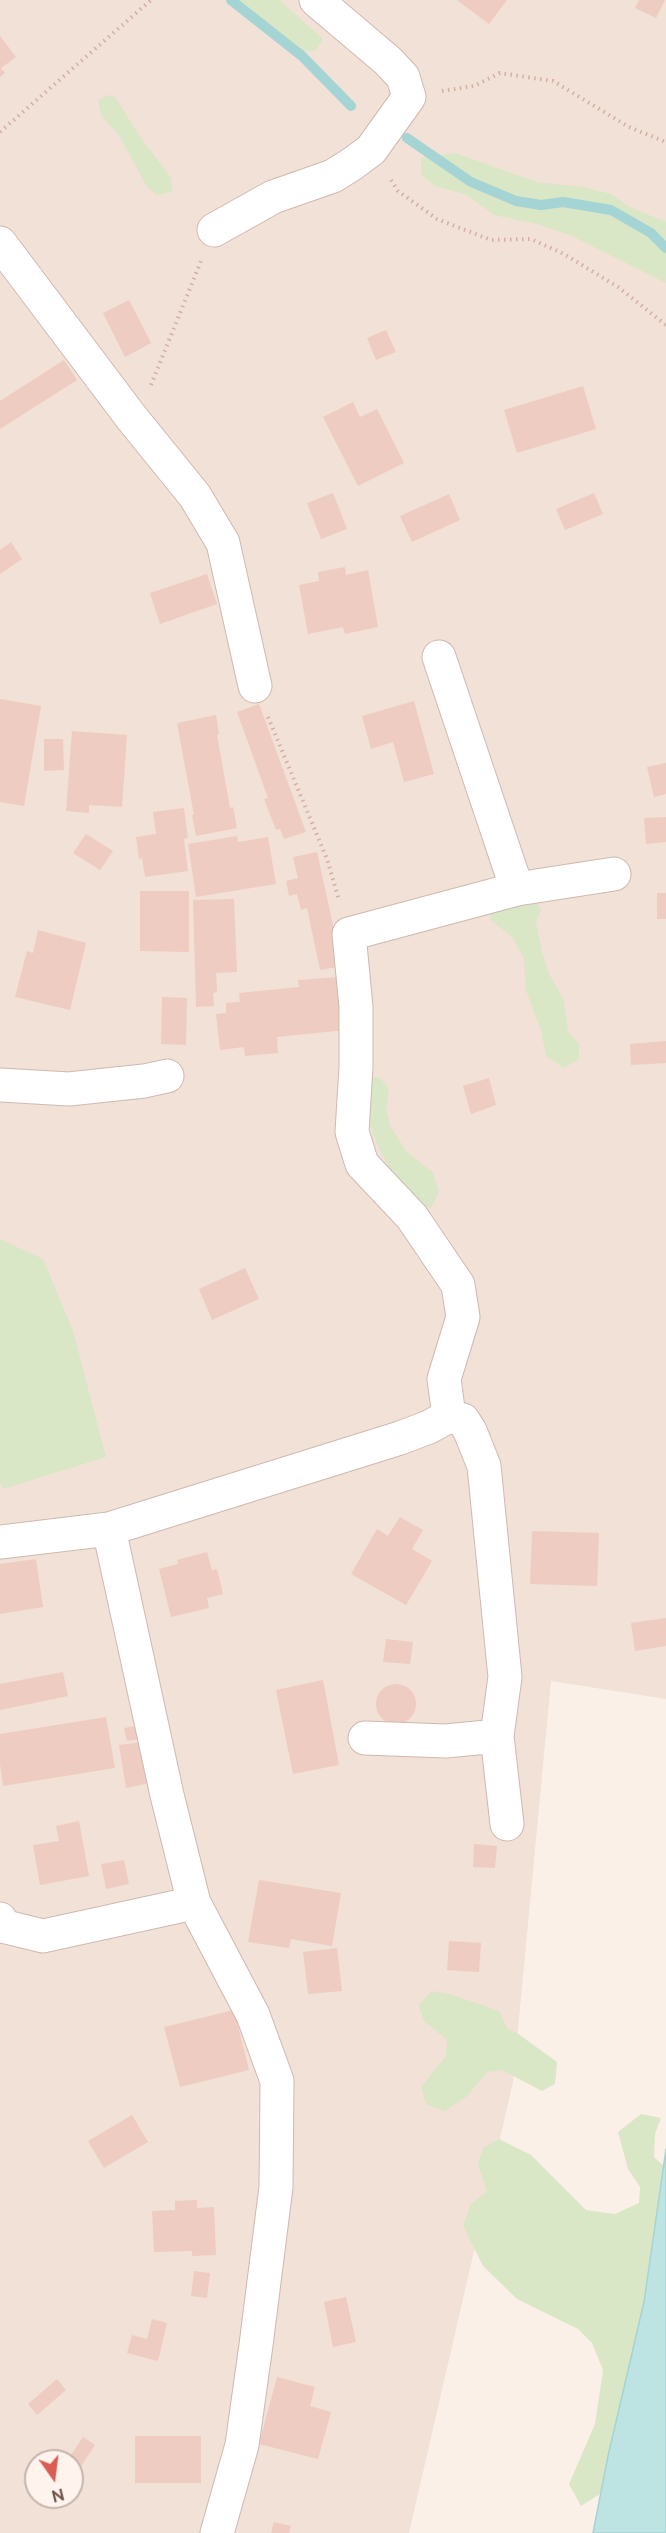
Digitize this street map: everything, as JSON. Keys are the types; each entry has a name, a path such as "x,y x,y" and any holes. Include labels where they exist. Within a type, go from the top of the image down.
{"street":[{"path":"214,230 273,197 333,176 371,150 409,97 403,77 316,0"},
{"path":"0,243 131,417 195,496 223,543 255,686"},
{"path":"439,657 517,889"},
{"path":"449,1416 444,1379 463,1317 458,1285 412,1217 362,1164 352,1132 356,1067 356,1007 349,934 517,889 614,874"},
{"path":"0,1085 69,1089 144,1081 167,1076"},
{"path":"0,1542 110,1530 400,1438 429,1427 449,1416 463,1420 484,1466 505,1677 497,1736 507,1824"},
{"path":"110,1530 167,1795 194,1904 253,2015 277,2081 276,2187 256,2345 242,2445 217,2533"},
{"path":"365,1738 446,1741 497,1736"},
{"path":"0,1919 2,1926 43,1936 194,1904"}],"path":[{"path":"0,132 152,0"},
{"path":"409,97 474,86 500,73 553,81 629,127 666,142"},
{"path":"371,150 398,191 437,219 491,240 531,239 564,254 618,287 666,325"},
{"path":"131,417 146,405 155,373 214,230"},
{"path":"255,686 327,859 349,934"}],"shaded area":[{"path":"0,0 666,0 666,1699 551,1681 513,2082 409,2533 0,2533"}],"green space":[{"path":"233,0 279,0 323,39 315,51 297,51"},
{"path":"107,95 115,97 141,138 171,178 172,192 157,195 147,187 120,137 101,115 98,100"},
{"path":"455,153 537,182 583,187 611,194 628,206 666,222 666,283 572,236 537,224 494,215 467,195 435,186 421,175 421,158"},
{"path":"535,900 541,910 536,922 542,952 549,974 564,1000 568,1032 579,1044 579,1059 564,1068 546,1056 541,1031 526,990 524,959 513,938 490,919 491,905"},
{"path":"371,1077 380,1078 389,1089 386,1109 390,1126 406,1151 433,1173 439,1192 431,1208 411,1204 381,1153 371,1129 367,1108"},
{"path":"0,1239 43,1259 73,1331 106,1457 3,1489 0,1483"},
{"path":"432,1991 449,1994 499,2011 507,2028 557,2062 555,2084 542,2091 502,2070 487,2072 467,2096 445,2111 426,2104 421,2087 446,2056 447,2040 424,2021 419,2005"},
{"path":"641,2114 661,2118 655,2134 654,2157 666,2168 657,2296 644,2302 600,2494 581,2506 569,2484 595,2424 603,2370 592,2343 578,2329 517,2299 483,2266 463,2226 471,2204 487,2191 478,2165 483,2148 499,2139 531,2155 586,2210 615,2214 639,2203 640,2187 628,2169 618,2132"}],"water":[{"path":"666,2149 666,2533 593,2533 608,2456 644,2302"}],"building":[{"path":"457,0 507,0 489,24"},
{"path":"639,0 665,0 656,18 635,8"},
{"path":"0,36 16,57 1,68 5,73 0,77"},
{"path":"129,300 151,343 125,357 103,313"},
{"path":"386,330 396,352 376,360 367,338"},
{"path":"64,360 77,380 0,429 0,401"},
{"path":"583,386 596,429 517,453 504,410"},
{"path":"353,402 360,417 377,409 404,463 358,486 323,417"},
{"path":"333,493 347,529 321,539 307,503"},
{"path":"594,493 603,514 565,530 556,509"},
{"path":"449,494 460,520 412,542 400,516"},
{"path":"11,542 22,559 0,574 0,550"},
{"path":"345,567 346,575 368,570 378,627 345,634 343,627 308,634 299,585 319,581 318,572"},
{"path":"207,574 217,604 160,624 150,593"},
{"path":"0,699 41,706 24,806 0,802"},
{"path":"414,701 434,774 404,782 393,742 371,749 362,716"},
{"path":"259,704 306,832 284,839 280,829 276,830 264,799 268,798 237,712"},
{"path":"216,715 219,734 217,735 230,808 233,807 237,828 196,836 177,723"},
{"path":"72,731 127,735 122,807 89,805 89,813 66,811"},
{"path":"44,739 63,739 64,770 44,771"},
{"path":"666,763 666,794 654,797 647,767"},
{"path":"184,808 188,838 184,839 188,871 145,877 142,858 139,859 136,837 156,834 153,812"},
{"path":"666,817 666,842 646,844 644,818"},
{"path":"86,834 113,851 100,870 73,853"},
{"path":"237,836 238,842 268,837 276,884 196,897 188,844"},
{"path":"317,852 342,966 320,970 307,908 301,910 297,894 289,896 286,881 298,878 293,857"},
{"path":"140,891 189,891 189,952 140,951"},
{"path":"657,893 666,893 666,919 657,919"},
{"path":"234,899 237,972 216,973 217,992 213,993 214,1006 196,1007 193,900"},
{"path":"38,930 86,943 70,1010 15,997 27,951 33,953"},
{"path":"341,977 346,1030 277,1037 278,1053 245,1056 244,1047 220,1050 216,1014 226,1013 226,1003 240,1002 239,993 299,987 298,980"},
{"path":"162,997 187,998 186,1045 161,1044"},
{"path":"666,1041 666,1063 631,1065 630,1044"},
{"path":"489,1078 496,1105 471,1114 463,1086"},
{"path":"245,1268 259,1299 212,1320 199,1289"},
{"path":"400,1517 423,1530 412,1549 432,1561 406,1605 351,1574 377,1529 388,1536"},
{"path":"532,1531 599,1533 597,1586 530,1584"},
{"path":"207,1552 212,1570 217,1569 223,1594 207,1598 209,1608 171,1617 159,1569 178,1564 177,1560"},
{"path":"36,1559 43,1607 0,1614 0,1564"},
{"path":"666,1618 666,1646 635,1651 631,1623"},
{"path":"386,1639 413,1642 410,1664 383,1662"},
{"path":"63,1672 68,1696 0,1710 0,1684"},
{"path":"323,1680 339,1765 293,1774 276,1690"},
{"path":"396,1684 404,1685 410,1690 415,1696 415,1712 410,1718 404,1723 396,1724 388,1723 382,1718 377,1712 376,1704 377,1696 382,1690 388,1685"},
{"path":"106,1717 115,1768 3,1786 0,1734"},
{"path":"136,1726 139,1739 127,1741 124,1728"},
{"path":"143,1742 150,1783 126,1788 119,1745"},
{"path":"79,1821 89,1876 40,1885 33,1845 59,1841 56,1826"},
{"path":"474,1844 497,1846 495,1868 473,1867"},
{"path":"124,1860 129,1884 106,1889 101,1864"},
{"path":"259,1880 341,1893 332,1946 291,1939 289,1948 248,1942"},
{"path":"449,1941 481,1943 479,1972 447,1970"},
{"path":"337,1948 342,1991 308,1994 303,1952"},
{"path":"234,2010 249,2070 180,2087 164,2027"},
{"path":"132,2115 148,2142 104,2168 88,2141"},
{"path":"197,2200 197,2208 214,2207 216,2255 192,2256 192,2251 154,2252 152,2211 175,2210 175,2201"},
{"path":"194,2271 210,2273 207,2298 191,2296"},
{"path":"346,2297 356,2342 333,2347 324,2302"},
{"path":"152,2319 167,2323 158,2361 127,2353 132,2335 147,2339"},
{"path":"277,2377 315,2387 310,2406 331,2412 318,2459 259,2444"},
{"path":"57,2379 66,2390 37,2415 28,2404"},
{"path":"135,2436 201,2436 201,2483 135,2483"},
{"path":"83,2437 95,2445 84,2462 84,2449 75,2449"},
{"path":"274,2522 291,2526 289,2533 271,2533"}],"waterway":[{"path":"231,0 302,56 351,106"},
{"path":"407,138 471,182 516,201 541,205 563,202 611,210 651,233 666,248"}]}
